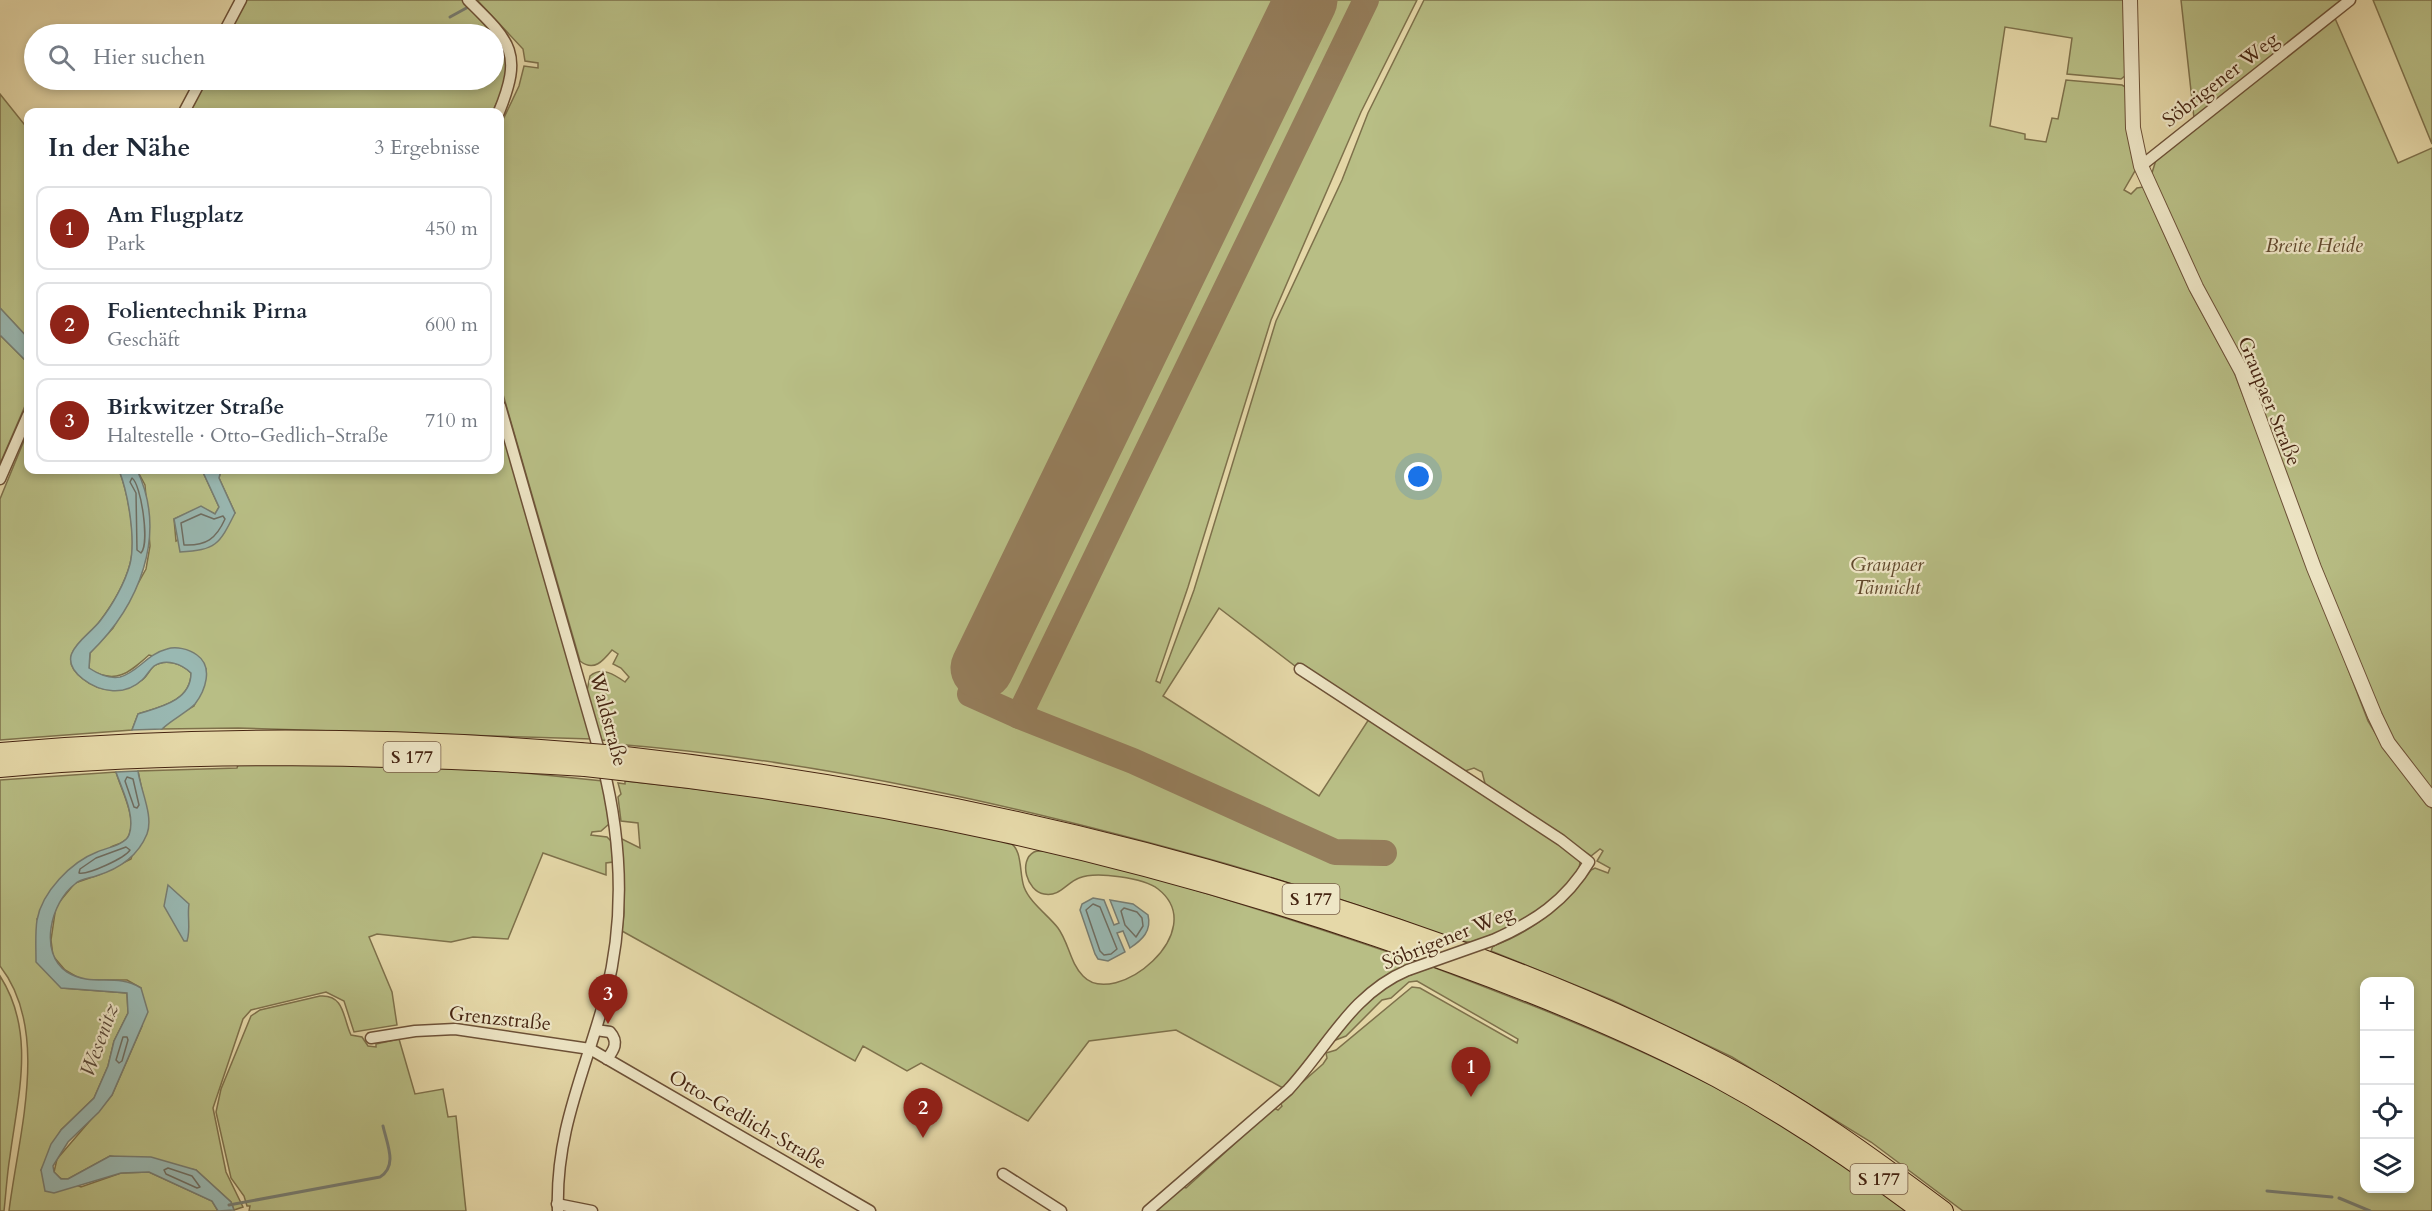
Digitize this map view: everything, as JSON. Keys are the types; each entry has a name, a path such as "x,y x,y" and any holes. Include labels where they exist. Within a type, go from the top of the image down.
{"highway":[{"name":"S 177","path":"0,752 126,743 425,757 582,760 840,784 1026,821 1119,843 1268,885 1423,936 1602,1008 1726,1066 1796,1106 1861,1149 1944,1211"},
{"name":"S 177","path":"0,768 238,747"},
{"name":"S 177","path":"619,763 963,822 1110,856 1277,903 1467,969 1653,1047 1716,1078 1792,1121 1836,1148 1921,1211"}],"street":[{"path":"228,24 241,0"},
{"path":"468,0 492,24"},
{"name":"Graupaer Straße","path":"2130,0 2133,128 2141,166 2196,287 2242,372 2307,548 2375,716 2388,742 2432,800"},
{"name":"Söbrigener Weg","path":"2141,166 2350,0"},
{"path":"501,108 510,84 510,53 504,39"},
{"path":"186,108 196,90"},
{"name":"Waldstraße","path":"504,420 554,590 612,802 618,869 618,931 596,1030 566,1120 558,1172 558,1207"},
{"path":"0,479 24,424"},
{"name":"Söbrigener Weg","path":"1148,1211 1288,1090 1307,1070 1335,1028 1361,1000 1378,986 1408,970 1493,940 1536,919 1574,885 1589,862 1561,840 1300,669"},
{"name":"Grenzstraße","path":"371,1038 415,1031 455,1029 590,1049"},
{"path":"596,1030 609,1032 614,1039 614,1050 607,1059"},
{"name":"Otto-Gedlich-Straße","path":"590,1049 870,1211"},
{"path":"1003,1174 1061,1211"},
{"path":"558,1207 592,1211"}],"green space":[{"path":"246,0 462,0 484,24 234,24"},
{"name":"Graupaer Tännicht","path":"477,0 1417,0 1361,112 1271,320 1188,587 1156,681 1160,683 1194,590 1276,321 1342,180 1368,113 1424,0 2125,0 2126,75 2121,79 2067,74 2072,38 2005,27 1990,126 2025,134 2025,139 2046,142 2052,118 2058,119 2066,80 2122,85 2127,88 2136,169 2124,190 2131,194 2137,188 2143,187 2190,291 2234,372 2368,721 2383,746 2432,809 2432,1211 1963,1211 1871,1142 1732,1057 1612,1000 1491,951 1493,946 1521,933 1548,915 1571,894 1591,870 1595,868 1608,873 1610,868 1597,861 1603,851 1600,849 1591,856 1486,787 1482,772 1474,768 1462,772 1298,663 1295,666 1219,608 1163,696 1319,796 1369,719 1580,858 1578,870 1569,884 1536,912 1517,924 1481,940 1461,941 1227,864 1000,806 846,774 692,751 614,744 613,741 601,740 587,691 590,676 604,672 613,674 625,682 629,677 621,668 613,664 618,654 612,650 598,664 590,665 580,661 504,398 504,118 519,86 524,66 538,68 538,63 525,61 523,49 504,29 504,24 500,24"},
{"path":"2181,0 2345,0 2194,118"},
{"path":"2373,0 2432,0 2432,144"},
{"name":"Breite Heide","path":"2334,16 2398,163 2432,148 2432,790 2393,739 2360,667 2284,472 2151,176 2156,160"},
{"path":"504,54 506,64 504,83"},
{"path":"201,90 502,90 494,108 192,108"},
{"path":"0,94 24,124 24,334 0,308"},
{"path":"0,335 24,359 24,408 0,464"},
{"path":"504,436 592,739 238,728 162,729 176,716 194,706 206,669 149,655 128,672 107,676 89,669 90,653 113,628 146,569 150,546 145,485 139,474 204,474 219,507 215,514 201,507 174,519 176,541 235,513 219,478 220,474 504,474"},
{"path":"24,441 24,474 120,474 126,491 132,529 130,564 118,594 105,615 75,647 71,662 74,670 90,684 112,690 135,685 144,679 154,666 164,662 179,665 191,673 190,683 180,696 164,705 138,714 132,730 0,740 0,499"},
{"path":"333,764 505,771 603,781 609,824 601,831 592,832 591,835 607,837 611,841 613,862 606,863 606,875 543,853 508,939 473,937 451,942 377,934 369,937 392,992 397,1025 354,1032 344,1001 326,992 251,1010 243,1019 213,1108 226,1172 243,1207 234,1210 231,1202 196,1170 110,1156 68,1179 61,1179 54,1172 57,1159 112,1095 142,1026 141,988 127,980 82,980 65,970 53,956 51,940 56,906 75,883 101,874 131,859 146,809 138,771 237,768 238,765"},
{"path":"116,772 130,813 131,830 127,839 111,847 37,919 62,988 127,993 128,1013 114,1041 108,1066 94,1098 61,1130 41,1170 81,1187 121,1173 149,1172 212,1201 218,1211 9,1211 24,1118 28,1052 24,1021 15,992 0,966 0,780"},
{"path":"625,781 818,806 1009,842 1017,850 1022,881 1027,893 1058,928 1079,971 1083,976 1098,984 1116,983 1135,974 1153,961 1166,944 1174,925 1172,906 1158,889 1151,885 1120,877 1087,876 1074,880 1054,893 1038,892 1029,882 1026,868 1029,856 1034,852 1054,853 1151,877 1411,960 1409,964 1389,974 1372,987 1340,1018 1283,1088 1176,1030 1089,1041 1028,1121 921,1063 907,1071 863,1046 855,1061 622,931 624,912 620,838 640,848 638,823 621,821 618,797 621,794 618,783 625,784"},
{"path":"1433,967 1608,1037 1711,1085 1762,1113 1811,1144 1906,1211 1154,1211 1183,1187 1186,1188 1274,1108 1278,1110 1282,1106 1280,1102 1323,1064 1327,1058 1326,1053 1336,1050 1412,987 1420,988 1517,1043 1518,1039 1417,981 1409,982 1391,998 1382,1000 1346,1036 1333,1041 1362,1004 1404,976"},
{"path":"0,976 11,997 18,1019 22,1064 4,1211 0,1211"},
{"path":"328,996 339,1003 351,1035 362,1037 368,1046 376,1047 376,1044 399,1039 415,1094 443,1089 448,1117 456,1116 466,1211 249,1211 250,1206 247,1206 244,1196 231,1178 216,1112 221,1089 251,1016 260,1010"}],"water":[{"path":"0,308 24,334 24,359 0,335"},
{"path":"120,474 138,474 146,495 150,519 149,544 144,568 135,592 122,614 90,653 89,668 104,676 120,677 132,672 160,651 167,649 182,649 197,655 202,660 206,672 202,693 192,706 162,729 132,730 138,714 173,701 186,690 190,683 191,673 187,670 174,663 164,662 152,668 144,678 128,689 113,691 90,684 74,670 71,662 71,655 75,647 100,621 113,601 130,564 132,542 125,491"},
{"path":"204,474 220,474 219,478 235,513 225,532 215,544 202,550 180,552 174,519 201,506 215,514 219,507"},
{"path":"138,771 149,819 149,827 143,842 127,861 104,873 80,881 67,892 54,915 50,941 58,964 67,972 86,979 122,981 141,988 148,1012 112,1095 99,1112 68,1142 53,1166 54,1172 61,1179 68,1179 110,1156 151,1157 196,1170 231,1202 234,1210 218,1211 212,1201 149,1172 121,1173 54,1193 45,1191 41,1170 51,1144 61,1130 94,1098 108,1066 114,1041 128,1013 127,993 61,988 36,962 37,920 45,899 59,879 77,863 127,838 131,828 130,811 116,772"},
{"path":"168,885 189,904 187,941 184,941 164,906"},
{"path":"1093,898 1104,900 1114,925 1119,923 1110,900 1133,904 1148,915 1149,926 1145,934 1130,948 1123,931 1117,933 1125,952 1108,961 1098,959 1095,954 1080,910 1082,904"}],"waterway":[{"path":"450,17 470,6"},
{"path":"229,1205 380,1177 389,1167 390,1161 383,1126"},
{"path":"2267,1191 2332,1197"},
{"path":"2339,1198 2370,1211"}],"taxiway":[{"path":"982,668 970,694 1019,716 1366,0"},
{"path":"1019,716 1133,761 1335,852 1384,853"}],"runway":[{"path":"982,668 1306,0"}],"place":[{"name":"Birkwitzer Straße","path":"608,1024"},
{"name":"Am Flugplatz","path":"1471,1097"},
{"name":"Folientechnik Pirna","path":"923,1138"}],"water label":[{"name":"Wesenitz","path":"99,1040"}]}
